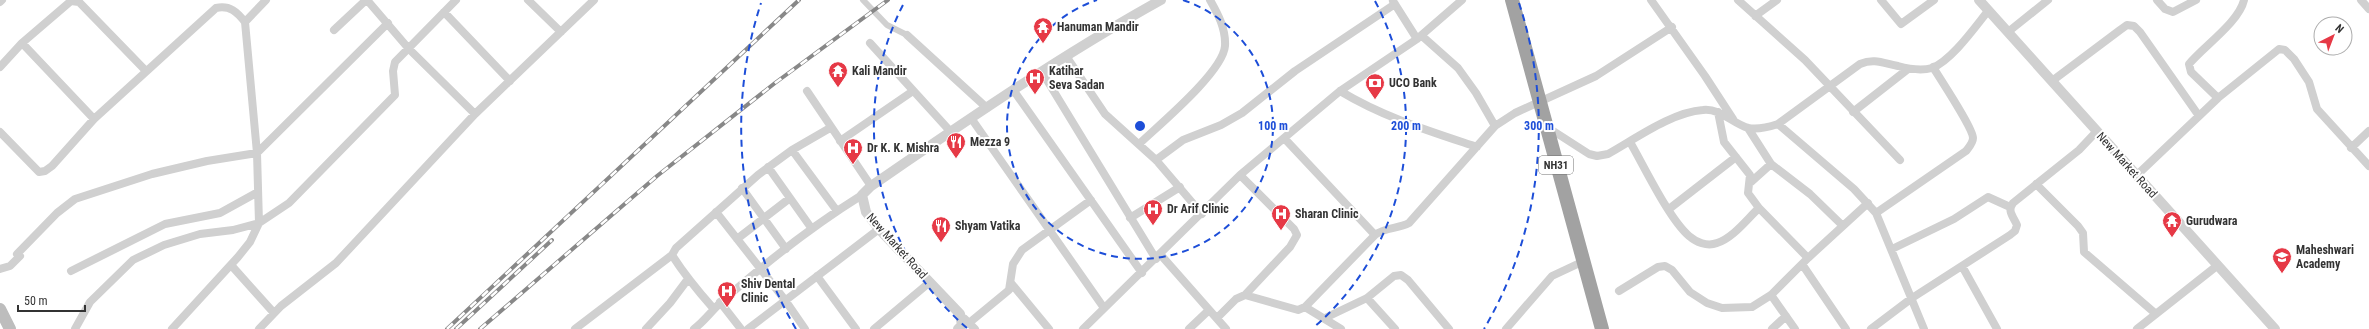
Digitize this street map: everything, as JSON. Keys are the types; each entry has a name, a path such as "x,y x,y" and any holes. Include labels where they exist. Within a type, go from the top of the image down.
{"highway":[{"name":"NH31","path":"1512,0 1538,103 1584,261 1602,329"}],"main road":[{"path":"0,309 10,329"}],"street":[{"path":"245,22 266,0"},
{"path":"334,30 367,0 409,49 475,114"},
{"path":"528,0 561,32"},
{"path":"259,329 274,313 336,263 475,114 594,0"},
{"path":"863,0 887,25 907,35 987,108"},
{"path":"694,329 713,308 760,268 837,211 862,195 871,186 1096,36 1160,0"},
{"path":"1139,144 1201,84 1222,57 1225,46 1224,31 1210,0"},
{"path":"1083,329 1142,273 1240,175 1340,91 1419,38 1462,0"},
{"path":"1651,0 1672,27 1734,120"},
{"path":"1738,0 1805,60 1900,160"},
{"path":"1755,16 1777,0"},
{"path":"1882,0 1901,24 1934,0"},
{"name":"New Market Road","path":"1979,0 2276,329"},
{"path":"2008,32 2048,0"},
{"path":"2157,0 2165,9 2173,12 2196,0"},
{"path":"2218,98 2191,72 2189,64 2233,19 2242,8 2244,0"},
{"path":"2361,0 2369,9"},
{"path":"0,67 22,43 71,1 79,2 146,71"},
{"path":"75,329 90,302 133,260 164,245 200,234 233,230 259,223 289,203 388,104 395,95 393,72 395,62 444,12 452,1"},
{"path":"1156,160 1183,140 1221,125 1242,113 1295,71 1394,2 1419,38 1458,68 1476,93 1495,126"},
{"path":"0,132 32,167 39,172 45,171 52,166 94,119 222,3 233,9 245,22 260,210 259,223 250,242 231,265 172,329"},
{"path":"1748,128 1764,128 1778,124 1860,64 1870,60 1879,60 1908,69 1921,70 1933,67 1953,51 1988,11"},
{"path":"444,12 510,81"},
{"path":"0,269 10,266 57,213 75,199 160,172 207,161 256,153 388,23"},
{"path":"2052,81 2127,25 2134,26 2140,32 2199,116"},
{"path":"1245,295 1298,310 1305,307 1381,230 1400,228 1409,223 1495,126 1515,113 1596,76 1672,27"},
{"path":"22,43 94,119"},
{"path":"870,43 950,132"},
{"path":"2137,175 2218,98 2270,54 2279,49 2285,50 2294,59 2309,82 2317,109 2369,166"},
{"path":"1066,56 1105,114 1156,160 1202,214"},
{"path":"1876,213 1966,151 1971,145 1973,137 1969,126 1933,67"},
{"path":"1853,112 1908,69"},
{"path":"1042,72 1130,218 1158,257 1226,329"},
{"path":"840,141 913,90"},
{"path":"807,91 830,128 871,186"},
{"path":"1014,91 1142,273"},
{"path":"1340,91 1366,107 1396,120 1477,147"},
{"path":"1545,126 1589,154 1597,156 1608,154 1670,119 1689,112 1704,109 1718,112 1748,128 1770,164 1810,194 1844,226"},
{"path":"1718,112 1724,142 1746,168 1751,182"},
{"path":"971,118 1104,308"},
{"path":"1778,124 1868,203 1876,213 1924,329"},
{"path":"575,329 672,255 676,248 742,188 768,167 792,150 830,128"},
{"path":"1871,329 1912,298 2015,230 2017,225 2010,213 2010,207 2079,150 2097,131"},
{"path":"2351,148 2369,131"},
{"path":"1284,138 1375,235"},
{"path":"1630,142 1669,209 1684,230 1696,242 1716,244 1727,238 1759,208"},
{"path":"792,150 837,211"},
{"path":"1669,209 1736,157"},
{"path":"1770,164 1751,182 1748,193 1759,208 1805,261 1846,329"},
{"path":"768,167 812,229"},
{"path":"1217,318 1236,299 1245,295 1290,247 1296,235 1294,229 1240,175"},
{"path":"2036,184 2078,226 2083,233 2084,252 2156,314"},
{"path":"1130,218 1180,187"},
{"path":"742,188 786,249"},
{"path":"72,271 165,224 220,213 258,192"},
{"name":"New Market Road","path":"862,195 866,212 879,229 960,314"},
{"path":"1892,249 1954,219 1988,197 2010,207"},
{"path":"737,239 763,217 790,198"},
{"path":"969,323 1009,290 1013,264 1016,257 1049,230 1091,200"},
{"path":"1619,291 1658,266 1665,266 1672,270 1690,292 1707,304 1722,308 1752,307 1771,295 1805,261 1868,203"},
{"path":"716,212 785,300 805,329"},
{"path":"748,329 879,229"},
{"path":"672,255 688,279 713,308"},
{"path":"1506,329 1552,276 1584,261"},
{"path":"231,265 274,313"},
{"path":"2137,329 2218,265"},
{"path":"1962,266 1997,329"},
{"path":"1325,318 1366,298 1394,276 1401,275 1408,280 1449,329"},
{"path":"817,276 856,329"},
{"path":"646,329 670,303 688,279"},
{"path":"874,329 930,282"},
{"path":"1011,283 1049,329"},
{"path":"1771,295 1795,329"},
{"path":"1366,298 1395,329"},
{"path":"720,302 742,329"},
{"path":"1305,307 1341,329"},
{"path":"1189,329 1209,310"},
{"path":"960,314 974,329"},
{"path":"958,329 962,324 960,314"},
{"path":"1772,329 1786,316"}],"railway":[{"path":"447,329 799,0"},
{"path":"480,329 657,176 775,83 888,0"},
{"path":"456,329 552,240"}],"place":[{"name":"Hanuman Mandir","path":"1043,44"},
{"name":"Kali Mandir","path":"838,88"},
{"name":"Katihar Seva Sadan","path":"1035,95"},
{"name":"UCO Bank","path":"1375,100"},
{"name":"Mezza 9","path":"956,159"},
{"name":"Dr K. K. Mishra","path":"853,165"},
{"name":"Dr Arif Clinic","path":"1153,226"},
{"name":"Sharan Clinic","path":"1281,231"},
{"name":"Gurudwara","path":"2172,238"},
{"name":"Shyam Vatika","path":"941,243"},
{"name":"Maheshwari Academy","path":"2282,274"},
{"name":"Shiv Dental Clinic","path":"727,308"}]}
